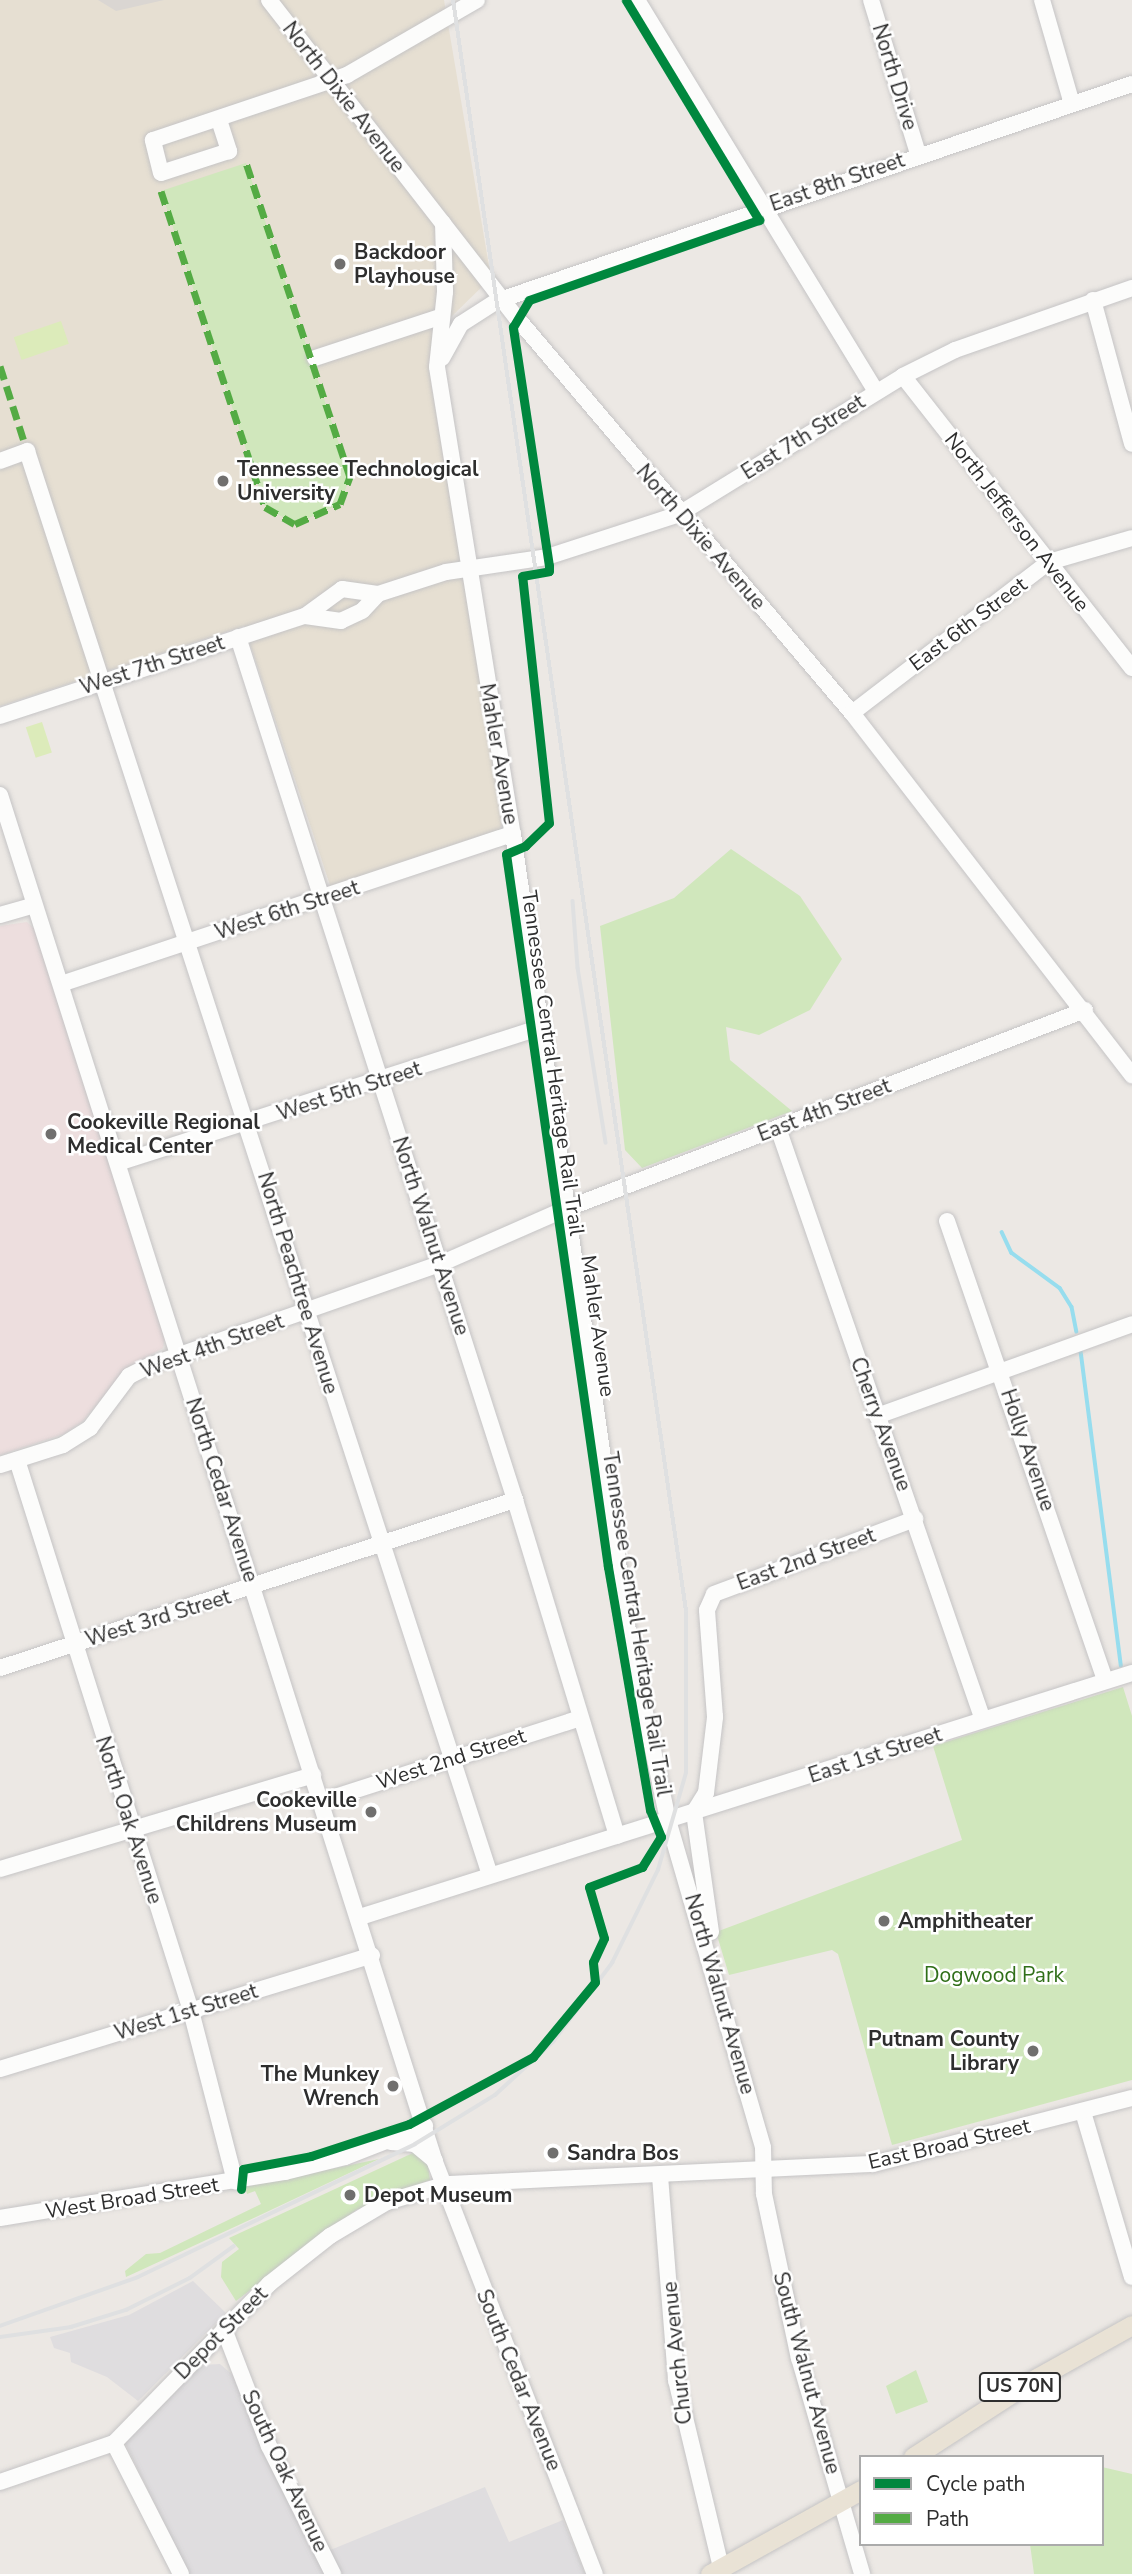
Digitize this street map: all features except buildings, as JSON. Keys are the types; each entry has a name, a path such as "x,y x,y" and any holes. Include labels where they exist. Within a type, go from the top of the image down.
{"main road":[{"name":"US 70N","path":"916,2455 1026,2384 1132,2325"},
{"path":"715,2571 859,2491"}],"street":[{"name":"North Dixie Avenue","path":"269,0 503,300 678,514 852,713 1085,1010 1132,1075"},
{"path":"219,120 229,151 160,173 151,141 332,82 477,0"},
{"path":"637,0 876,392"},
{"name":"North Drive","path":"871,0 919,154"},
{"path":"1042,0 1072,104"},
{"name":"East 8th Street","path":"503,300 919,154 1132,84"},
{"name":"Mahler Avenue","path":"443,223 437,367 513,834 563,1210 609,1524 668,1820"},
{"path":"437,367 461,324 486,293 479,268"},
{"name":"East 7th Street","path":"469,568 547,557 678,514 903,376 955,350 1132,288"},
{"path":"461,324 503,300"},
{"path":"1093,300 1132,444"},
{"path":"315,358 440,317"},
{"name":"North Jefferson Avenue","path":"903,376 1132,668"},
{"name":"North Peachtree Avenue","path":"0,461 27,451 247,1123 381,1547 490,1875"},
{"name":"East 6th Street","path":"852,713 1049,562 1132,538"},
{"name":"West 7th Street","path":"305,616 341,621 378,594 469,568"},
{"name":"West 7th Street","path":"0,716 305,616 342,589 378,594"},
{"name":"North Walnut Avenue","path":"238,637 515,1500 617,1836"},
{"name":"North Cedar Avenue","path":"0,795 360,1917 435,2162 447,2184"},
{"name":"West 6th Street","path":"61,984 513,834"},
{"path":"0,915 34,905"},
{"name":"East 4th Street","path":"563,1210 1085,1010"},
{"name":"West 5th Street","path":"118,1163 382,1081 539,1028"},
{"name":"Cherry Avenue","path":"778,1128 983,1720"},
{"name":"West 4th Street","path":"0,1465 63,1445 90,1427 129,1376 179,1355 440,1264 563,1210"},
{"name":"Holly Avenue","path":"947,1221 1001,1370 1105,1681"},
{"path":"877,1416 1132,1324"},
{"name":"North Oak Avenue","path":"17,1460 131,1828 191,2011 235,2181"},
{"name":"West 3rd Street","path":"0,1668 381,1547 515,1500"},
{"name":"East 2nd Street","path":"694,1812 706,1793 715,1717 707,1610 714,1594 915,1519"},
{"name":"East 1st Street","path":"617,1836 1132,1673"},
{"name":"West 2nd Street","path":"322,1801 580,1718"},
{"path":"0,1869 313,1776"},
{"path":"694,1812 718,1983"},
{"name":"North Walnut Avenue","path":"668,1820 718,1983 763,2148 763,2170"},
{"path":"360,1917 617,1836"},
{"name":"West 1st Street","path":"1,2066 372,1955"},
{"name":"East Broad Street","path":"763,2170 873,2164 1132,2098"},
{"path":"1083,2112 1132,2277"},
{"name":"West Broad Street","path":"0,2218 235,2181 388,2142 425,2126"},
{"path":"388,2142 415,2144 435,2162"},
{"path":"447,2184 763,2170"},
{"name":"South Walnut Avenue","path":"763,2170 799,2358 862,2574"},
{"name":"Church Avenue","path":"660,2176 676,2380 715,2571"},
{"name":"Depot Street","path":"0,2482 114,2443 269,2284 338,2231 387,2202 447,2184"},
{"name":"South Cedar Avenue","path":"447,2184 480,2284 595,2574"},
{"name":"South Oak Avenue","path":"224,2329 269,2446 333,2574"},
{"path":"114,2443 181,2574"}],"shaded area":[{"name":"Tennessee Technological University","path":"0,0 444,0 491,278 451,317 429,371 504,820 497,835 332,891 244,626 0,706"},
{"path":"98,0 164,0 116,11"},
{"name":"Cookeville Regional Medical Center","path":"27,922 38,932 165,1336 163,1348 126,1369 83,1421 64,1434 0,1455 0,926"},
{"path":"193,2281 226,2313 138,2401 107,2377 71,2362 70,2353 54,2348 50,2337 129,2315"},
{"path":"220,2364 236,2378 257,2436 318,2555 485,2487 509,2542 563,2520 585,2574 189,2574 125,2443 202,2365"}],"green space":[{"path":"246,163 350,477 340,504 295,524 265,507 161,191"},
{"path":"61,321 69,344 22,360 14,337"},
{"path":"42,722 52,752 36,758 26,727"},
{"path":"731,849 800,896 842,959 810,1010 759,1035 726,1027 730,1060 792,1111 642,1168 625,1150 600,926 674,898"},
{"name":"Dogwood Park","path":"1123,1687 1132,1716 1132,2080 892,2145 838,1954 832,1950 729,1975 716,1932 962,1840 933,1746"},
{"path":"415,2152 428,2166 430,2180 356,2210 236,2301 221,2277 222,2262 239,2249 229,2238"},
{"path":"379,2159 126,2277 125,2271 146,2254 160,2253 261,2204 255,2191 247,2194 245,2187"},
{"path":"916,2370 928,2402 896,2414 886,2386"},
{"path":"1104,2467 1132,2474 1132,2574 1034,2574 1030,2546 1104,2546"}],"waterway":[{"path":"1002,1232 1012,1253 1060,1288 1072,1307 1077,1332"},
{"path":"1081,1351 1121,1665"}],"railway":[{"path":"0,2326 138,2277 415,2144 495,2095 553,2042 612,1963 658,1870 686,1773 686,1611 453,0"},
{"path":"573,901 578,968 606,1143"},
{"path":"0,2337 71,2327 126,2310 190,2278 234,2246"}],"marked path":[{"path":"161,191 265,507 295,524 340,504 350,477 246,163"},
{"path":"0,366 24,441"}],"cycle path":[{"name":"Tennessee Central Heritage Rail Trail","path":"241,2189 243,2169 311,2156 409,2124 533,2057 595,1982 593,1962 604,1938 589,1887 642,1867 661,1837 650,1810 608,1567 506,854 525,846 549,823 522,576 549,571 549,566 513,327 529,300 759,220 626,0"}],"place":[{"name":"Backdoor Playhouse","path":"340,264"},
{"name":"Tennessee Technological University","path":"223,481"},
{"name":"Cookeville Regional Medical Center","path":"51,1134"},
{"name":"Cookeville Childrens Museum","path":"371,1812"},
{"name":"Amphitheater","path":"884,1921"},
{"name":"Putnam County Library","path":"1033,2051"},
{"name":"The Munkey Wrench","path":"393,2086"},
{"name":"Sandra Bos","path":"553,2153"},
{"name":"Depot Museum","path":"350,2195"}]}
